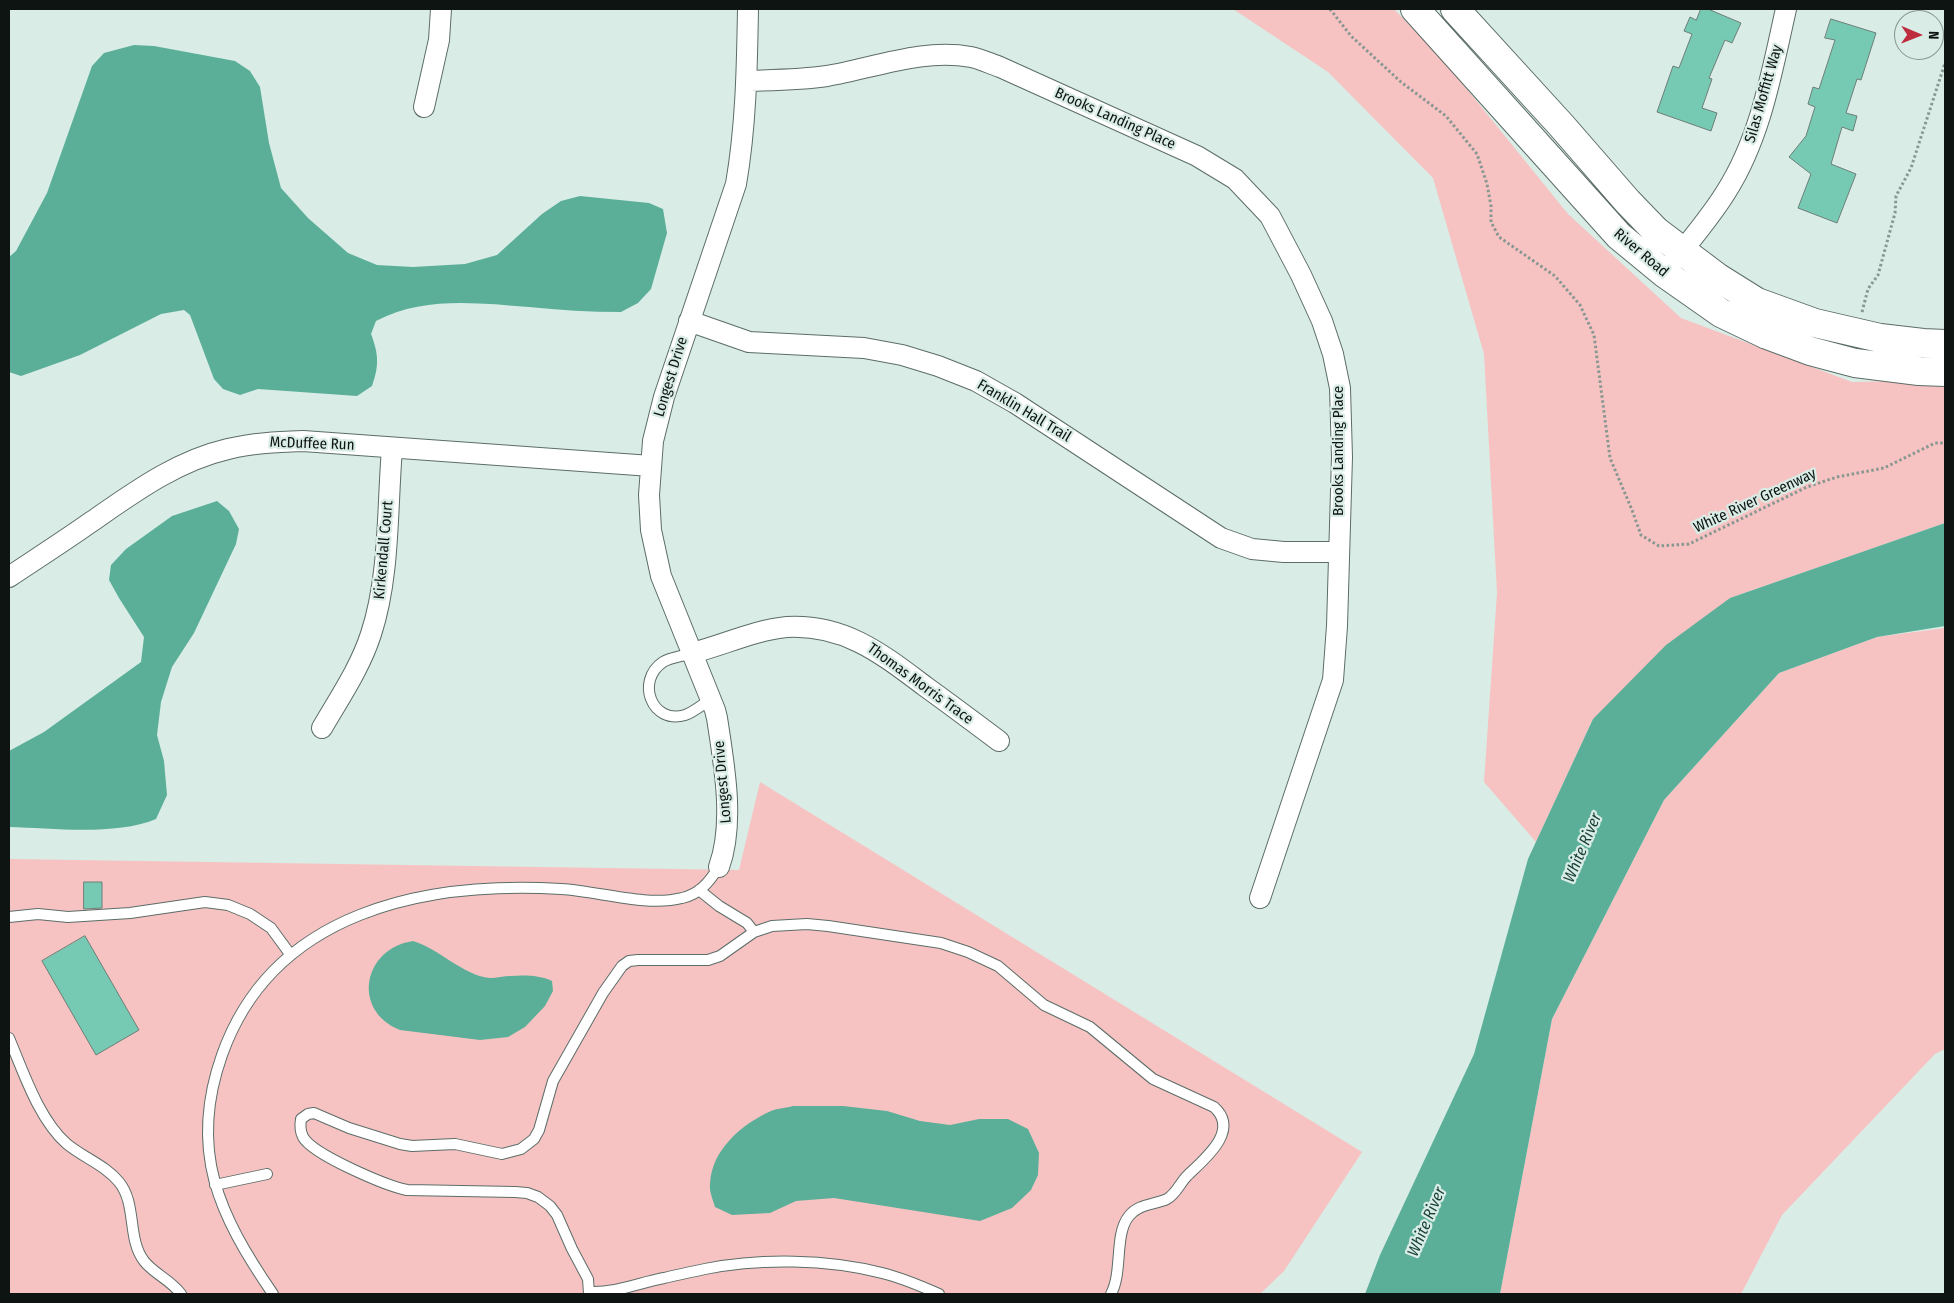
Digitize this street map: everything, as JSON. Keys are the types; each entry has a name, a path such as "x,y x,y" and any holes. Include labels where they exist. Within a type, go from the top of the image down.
{"main road":[{"name":"River Road","path":"1415,9 1601,218 1631,247 1721,313 1767,335 1810,351 1855,363 1945,372"},
{"name":"River Road","path":"1455,9 1656,231 1717,277 1756,302 1836,329 1880,338 1945,344"}],"street":[{"path":"424,107 439,40 441,9"},
{"name":"Longest Drive","path":"719,867 725,851 727,836 727,802 715,710 661,576 651,530 649,495 653,441 664,397 736,184 742,148 748,9"},
{"name":"Silas Moffitt Way","path":"1664,273 1727,191 1744,159 1765,101 1786,9"},
{"name":"Brooks Landing Place","path":"746,80 805,79 828,76 930,54 956,54 974,57 1197,156 1235,179 1270,216 1322,320 1333,354 1340,388 1342,457 1337,626 1333,680 1260,898"},
{"name":"Franklin Hall Trail","path":"689,321 750,342 864,348 902,355 938,366 976,381 1015,403 1221,538 1252,549 1284,552 1338,552"},
{"name":"McDuffee Run","path":"9,577 134,492 170,471 198,458 226,449 260,442 303,441 392,449 651,466"},
{"name":"Kirkendall Court","path":"322,728 360,662 379,608 383,583 392,449"},
{"name":"Thomas Morris Trace","path":"692,653 720,646 755,632 786,628 814,627 843,634 876,651 999,741"}],"lane":[{"path":"692,653 664,661 654,670 649,678 648,694 658,710 672,717 685,715 711,699"},
{"name":"Longest Drive","path":"273,1294 236,1237 226,1216 216,1185 207,1136 211,1094 218,1066 229,1037 242,1012 264,980 290,954 344,920 384,906 425,895 502,888 562,889 650,900 669,900 684,898 699,890 708,883 719,867"},
{"path":"699,890 719,906 747,923 754,932"},
{"path":"9,917 38,914 68,917 130,913 205,902 228,904 250,914 271,928 290,954"},
{"path":"939,1294 881,1273 828,1264 785,1262 705,1269 625,1289 589,1293 588,1279 557,1215 550,1206 538,1198 527,1193 514,1192 407,1190 394,1188 357,1171 311,1145 304,1138 300,1127 301,1119 314,1112 349,1128 412,1146 455,1144 502,1154 521,1149 534,1138 539,1130 553,1081 603,993 622,966 629,961 708,960 720,956 754,932 772,926 807,924 928,941 968,952 998,966 1044,1004 1090,1027 1153,1079 1214,1107 1220,1112 1221,1132 1215,1148 1208,1156 1185,1178 1173,1194 1160,1202 1144,1206 1129,1216 1122,1229 1117,1275 1111,1294"},
{"path":"9,1038 40,1109 67,1144 101,1166 120,1183 130,1206 135,1240 144,1261 176,1288 180,1294"},
{"path":"216,1185 267,1174"}],"path":[{"name":"White River Greenway","path":"1330,9 1351,36 1400,82 1446,116 1477,154 1488,184 1491,222 1499,237 1555,276 1580,305 1594,335 1610,458 1641,535 1659,546 1689,544 1806,487 1837,477 1884,468 1935,443 1945,443"},
{"path":"1862,314 1868,289 1878,275 1895,213 1896,196 1911,168 1945,63"}],"shaded area":[{"path":"1233,9 1394,9 1445,62 1568,214 1681,318 1852,382 1945,380 1945,523 1730,598 1593,719 1536,842 1484,782 1497,593 1484,354 1433,178 1328,72"},
{"path":"1945,628 1945,1049 1935,1054 1782,1215 1741,1294 1500,1294 1552,1019 1664,800 1779,673 1877,637"},
{"path":"760,782 1362,1152 1284,1271 1260,1294 9,1294 9,859 739,870"}],"water":[{"path":"134,45 154,46 235,61 250,71 260,87 269,143 281,188 308,218 348,253 377,265 413,267 465,264 497,255 542,214 561,201 580,196 649,203 663,209 667,233 651,289 638,303 621,312 451,303 413,308 394,313 376,321 371,334 376,348 377,360 374,379 372,386 357,396 258,389 240,395 223,389 214,379 190,315 184,310 161,314 80,355 21,376 9,372 9,257 16,251 47,193 92,66 104,53"},
{"path":"217,501 229,511 239,529 236,544 194,633 172,667 161,702 157,735 164,761 167,795 156,819 122,828 84,830 9,827 9,751 44,732 141,662 144,637 109,580 111,565 126,549 172,516"},
{"name":"White River","path":"1945,523 1945,626 1877,637 1779,673 1664,800 1552,1019 1500,1294 1365,1294 1380,1255 1474,1054 1528,859 1593,719 1666,645 1730,598"},
{"path":"413,941 480,976 490,978 532,976 542,978 552,981 553,991 545,1006 525,1027 508,1037 480,1040 400,1030 385,1021 375,1009 370,996 369,981 374,968 383,956 396,946"},
{"path":"793,1106 843,1106 887,1111 920,1121 950,1125 979,1119 1008,1119 1028,1129 1039,1153 1038,1175 1031,1190 1012,1208 980,1221 834,1198 796,1201 770,1213 732,1215 715,1207 710,1184 716,1160 722,1149 739,1131 760,1116 774,1110"}],"building":[{"path":"1701,9 1708,9 1741,23 1732,43 1725,40 1709,78 1712,79 1702,108 1717,113 1711,131 1657,112 1673,66 1679,68 1692,34 1684,31 1690,17 1696,20"},
{"path":"1831,19 1876,33 1861,80 1857,79 1846,113 1857,116 1853,131 1842,127 1831,164 1856,174 1837,223 1798,208 1811,174 1789,157 1806,136 1815,107 1808,104 1813,87 1819,89 1835,40 1825,38"},
{"path":"84,882 102,882 102,908 84,909"},
{"path":"85,936 139,1030 96,1055 42,961"}]}
